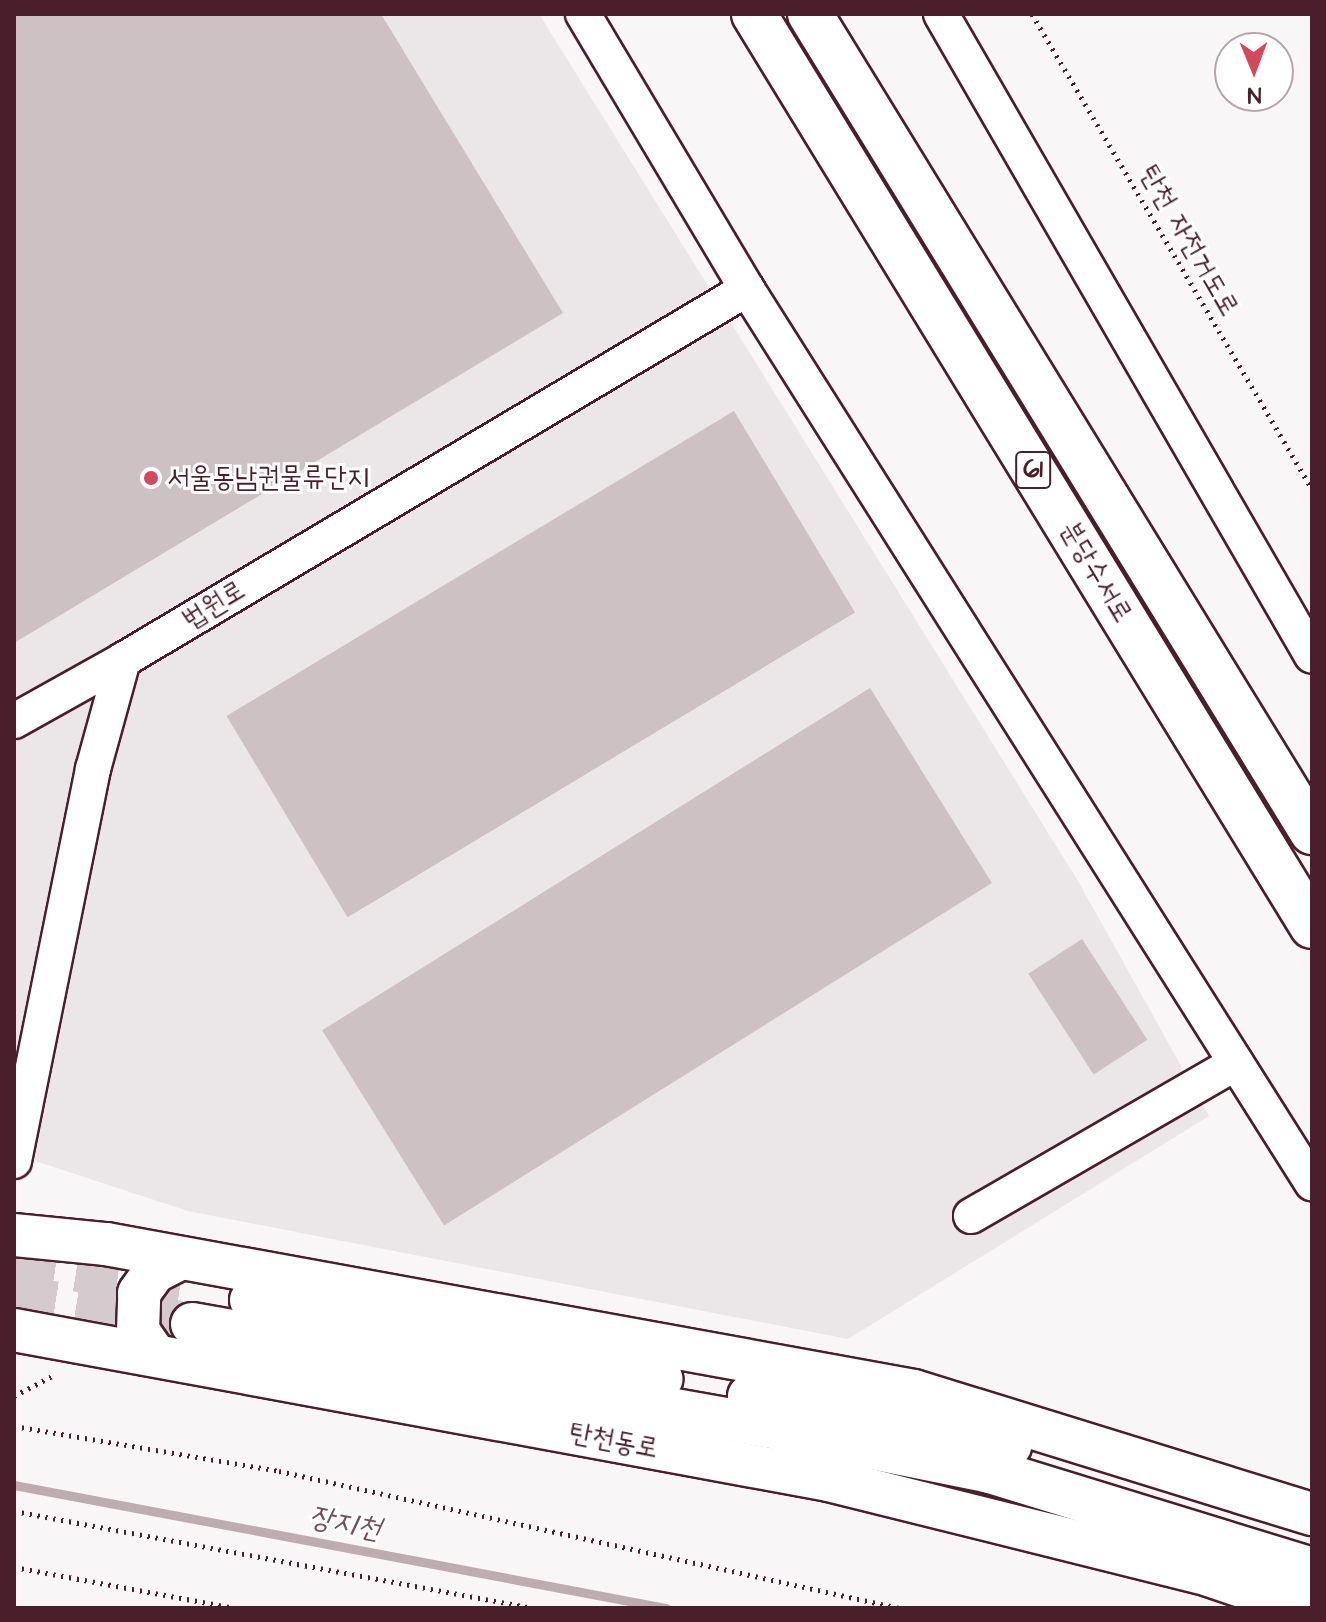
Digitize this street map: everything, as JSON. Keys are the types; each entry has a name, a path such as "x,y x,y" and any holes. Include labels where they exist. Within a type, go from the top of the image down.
{"highway":[{"name":"분당수서로","path":"754,14 1312,926"},
{"name":"분당수서로","path":"810,14 1312,832"},
{"path":"782,1429 990,1471 1312,1570"}],"main road":[{"name":"탄천동로","path":"14,1235 189,1290 782,1429 1306,1608"},
{"path":"155,1355 138,1331 139,1293 154,1272 189,1290"},
{"name":"탄천동로","path":"189,1290 914,1391 1192,1481 1311,1513"},
{"name":"탄천동로","path":"14,1330 829,1480 1209,1575"}],"street":[{"path":"583,14 747,289 1312,1183"},
{"path":"941,14 1312,656"},
{"name":"법원로","path":"14,721 123,660 747,289"},
{"path":"14,1161 93,769 123,660"},
{"path":"971,1216 1236,1063"}],"path":[{"name":"탄천 자전거도로","path":"1032,14 1312,489"},
{"path":"14,1396 62,1370"},
{"path":"14,1426 279,1471 899,1608"},
{"path":"14,1511 533,1608"},
{"path":"14,1567 236,1608"}],"shaded area":[{"path":"14,14 539,14 1078,881 1209,1116 848,1339 188,1211 14,1154"}],"building":[{"name":"서울동남권물류단지","path":"14,14 381,14 563,313 14,643"},
{"path":"734,411 855,612 348,917 227,716"},
{"path":"870,688 992,883 444,1225 322,1030"},
{"path":"1082,939 1147,1040 1094,1074 1028,974"}],"waterway":[{"name":"장지천","path":"14,1485 666,1608"}],"tunnel":[{"path":"14,1261 194,1289"},
{"path":"14,1296 192,1324"}],"place":[{"name":"서울동남권물류단지","path":"151,478"}]}
